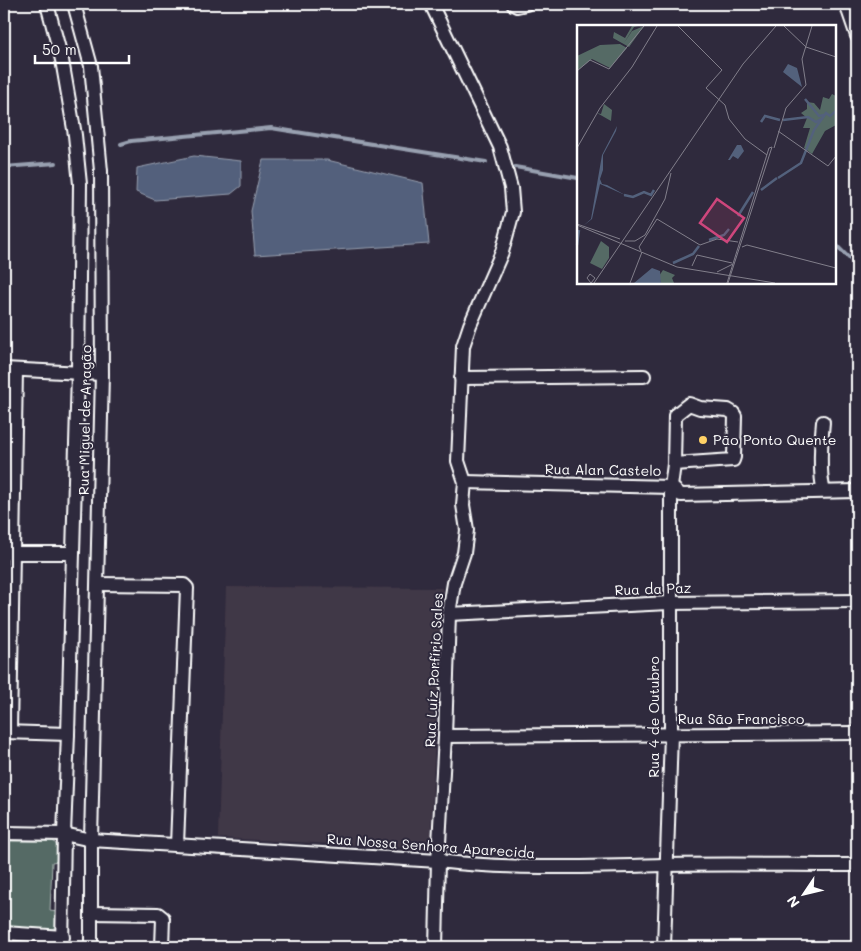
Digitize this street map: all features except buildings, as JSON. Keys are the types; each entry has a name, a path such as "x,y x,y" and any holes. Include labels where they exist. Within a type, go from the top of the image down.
{"street":[{"name":"Rua Miguel de Aragão","path":"47,4 62,60 80,184 78,372 64,834 63,942"},
{"name":"Rua Miguel de Aragão","path":"74,4 91,66 101,183 102,374 91,840 91,947"},
{"name":"Rua Luíz Porfírio Sales","path":"431,4 500,147 511,188 513,212 502,252 470,325 463,346 458,461 465,482 463,505 466,530 464,553 454,583 449,614 436,947"},
{"path":"512,4 517,6 526,4"},
{"path":"846,4 857,36"},
{"path":"80,184 101,183"},
{"path":"68,734 7,732 10,369 102,374"},
{"path":"461,378 644,376"},
{"name":"Rua 4 de Outubro","path":"664,947 670,734 669,603 671,487 674,464 675,415 684,406 689,404 700,408 728,410 733,413 735,416 733,460 674,464"},
{"path":"823,422 821,482 824,491"},
{"name":"Rua Alan Castelo","path":"465,482 671,487 680,495 857,491"},
{"path":"9,554 72,553"},
{"path":"98,584 184,586 187,588 178,845"},
{"name":"Rua da Paz","path":"449,614 669,603 857,601"},
{"name":"Rua São Francisco","path":"445,736 857,733"},
{"name":"Rua Nossa Senhora Aparecida","path":"4,833 64,834 91,840 438,861 458,865 547,868 667,865 857,865"},
{"path":"91,913 158,914 163,918 162,947"},
{"path":"7,947 6,933 63,942"}],"shaded area":[{"path":"226,587 442,588 430,849 218,838"}],"green space":[{"path":"4,841 53,841 60,849 58,861 52,862 50,911 58,912 58,923 50,932 4,931"}],"water":[{"path":"194,156 241,161 241,186 231,194 155,200 136,192 137,168"},
{"path":"263,160 327,160 423,183 429,244 255,255 251,211"}],"waterway":[{"path":"121,144 131,141 271,128 486,162"},
{"path":"4,167 56,163"},
{"path":"515,167 577,178"},
{"path":"836,245 857,266"}],"place":[{"name":"Pão Ponto Quente","path":"703,440"}]}
